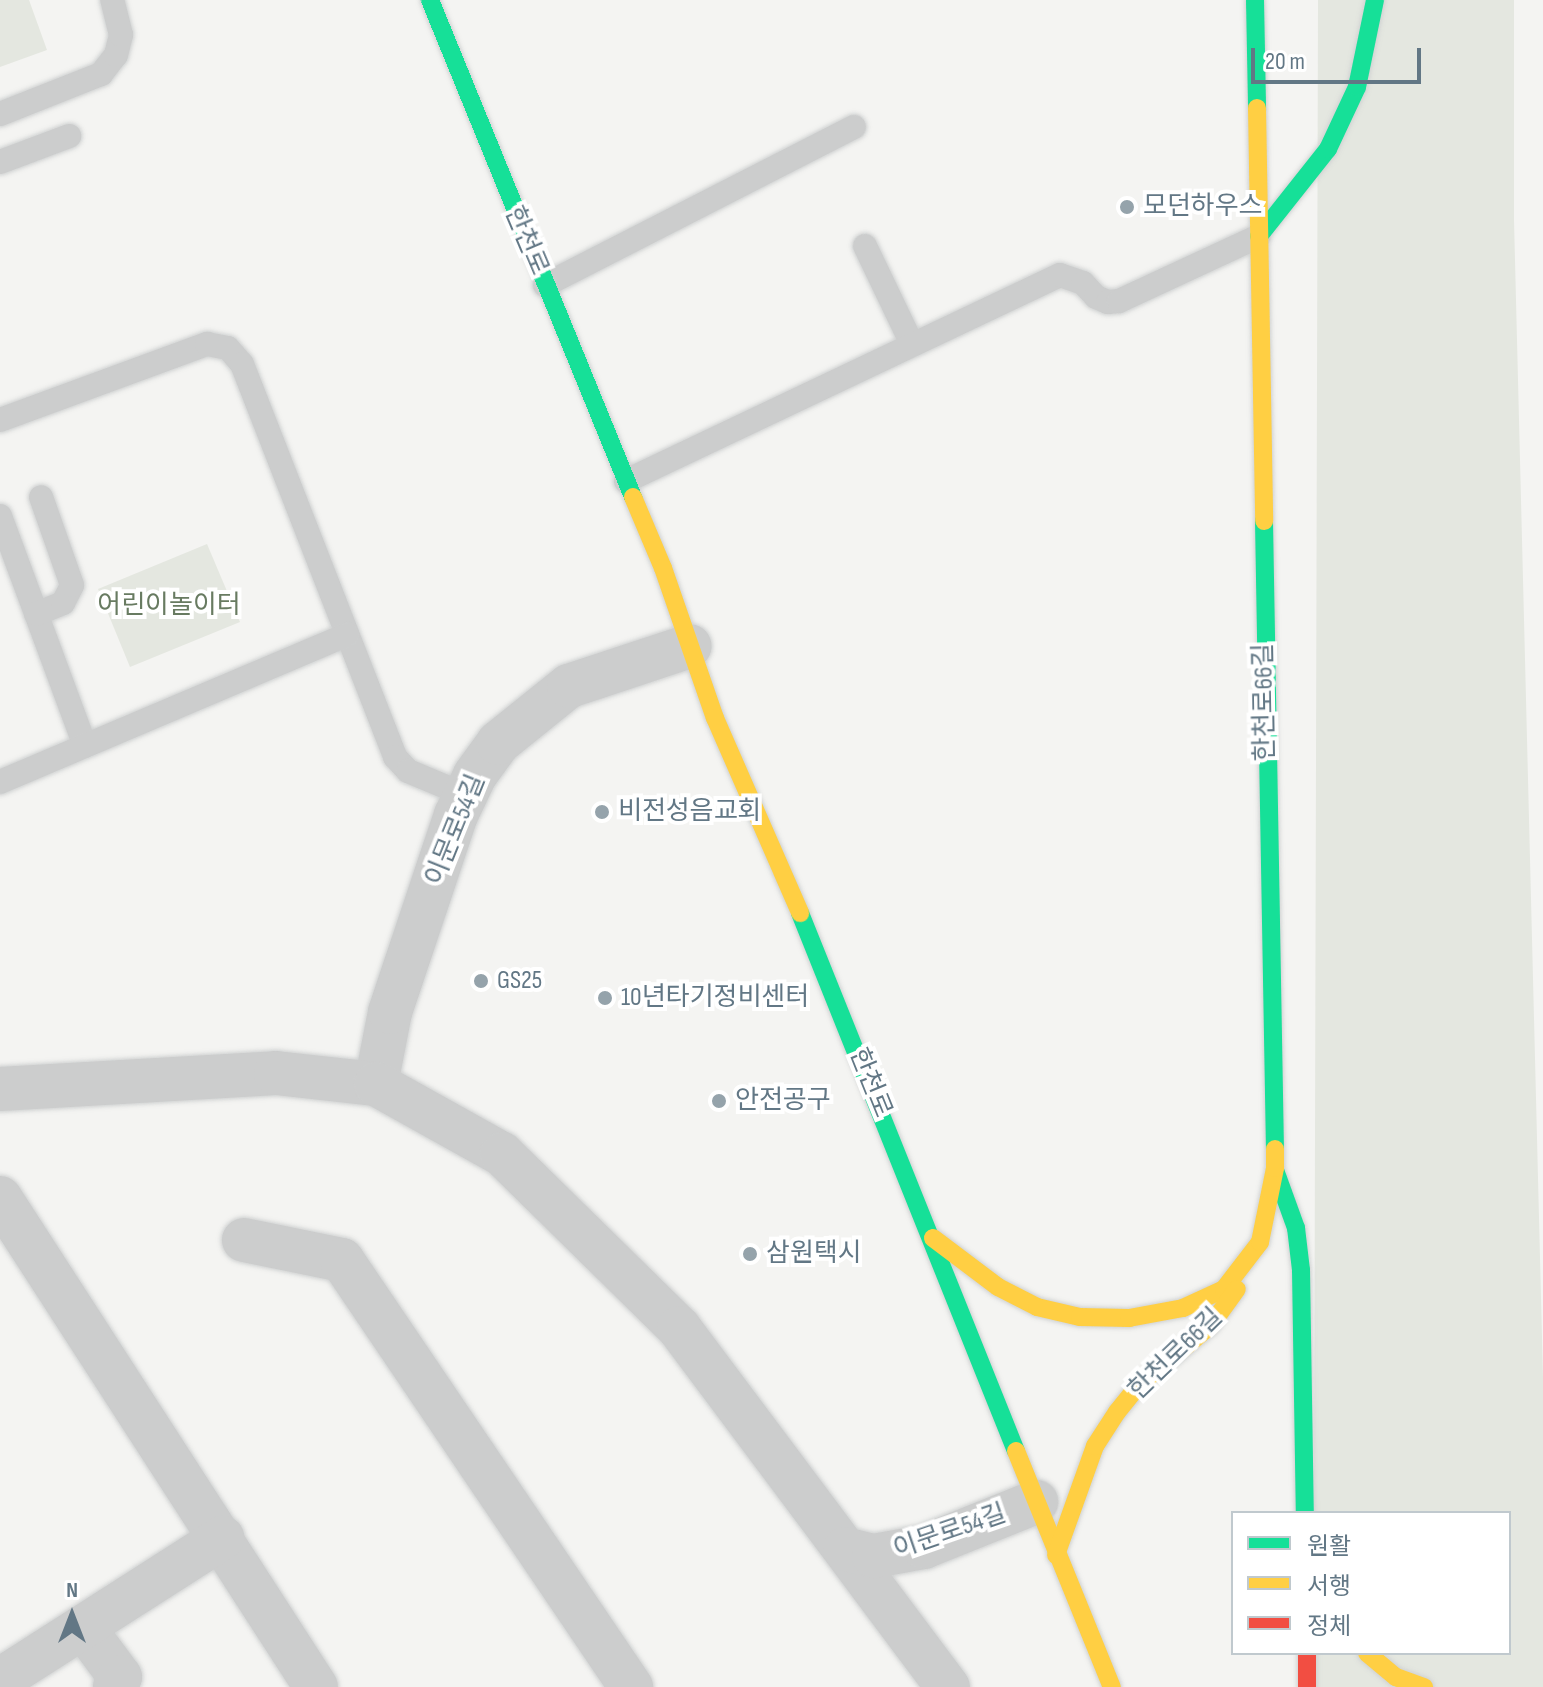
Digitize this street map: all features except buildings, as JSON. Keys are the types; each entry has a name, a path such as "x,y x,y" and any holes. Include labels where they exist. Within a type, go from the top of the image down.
{"main road":[{"name":"한천로","path":"430,0 663,568 715,718 782,868 933,1238 1056,1555 1112,1687"},
{"name":"한천로66길","path":"1056,1555 1095,1446 1117,1412 1140,1384 1222,1313 1260,1242 1275,1168 1255,0"},
{"path":"1259,236 1328,149 1357,87 1375,0"},
{"name":"한천로66길","path":"1275,1168 1296,1228 1301,1270 1305,1511"},
{"name":"한천로66길","path":"933,1238 998,1287 1037,1307 1080,1317 1129,1318 1183,1308 1224,1289 1260,1242"},
{"path":"1307,1655 1307,1687"},
{"path":"1369,1655 1396,1677 1424,1687"}],"street":[{"name":"이문로54길","path":"376,1084 390,1012 465,795 498,743 569,686 690,646"},
{"path":"0,1089 276,1073 376,1084 502,1154 679,1328 845,1549"},
{"path":"0,1198 316,1687"},
{"path":"244,1240 342,1260 630,1687"},
{"name":"이문로54길","path":"845,1549 874,1556 924,1547 1036,1502"},
{"path":"0,1680 222,1538"},
{"name":"이문로54길","path":"845,1549 948,1687"},
{"path":"83,1627 120,1677 115,1687"}],"lane":[{"path":"0,114 101,74 116,55 121,35 112,0"},
{"path":"545,285 854,127"},
{"path":"0,162 69,136"},
{"path":"626,481 1060,275 1083,283 1096,297 1108,302 1119,301 1259,236"},
{"path":"865,246 912,344"},
{"path":"0,420 207,344 228,348 242,364 395,757 408,771 465,795"},
{"path":"36,614 63,603 72,585 41,497"},
{"path":"0,516 85,746"},
{"path":"0,782 347,635"}],"green space":[{"path":"0,0 29,0 47,50 0,67"},
{"path":"1318,0 1514,0 1514,220 1543,1377 1543,1687 1312,1687 1312,1655 1511,1655 1511,1511 1314,1511"},
{"name":"어린이놀이터","path":"207,544 240,622 130,667 98,589"}],"traffic: fast":[{"path":"430,0 633,497"},
{"path":"1255,0 1257,108"},
{"path":"1259,236 1328,149 1357,87 1375,0"},
{"path":"1264,521 1275,1149"},
{"path":"800,913 1016,1451"},
{"path":"1275,1170 1296,1228 1301,1270 1305,1511"}],"traffic: slow":[{"path":"1257,108 1264,521"},
{"path":"633,497 663,568 715,718 800,913"},
{"path":"933,1238 998,1287 1037,1307 1080,1317 1129,1318 1183,1308 1224,1289 1260,1242 1275,1168 1275,1149"},
{"path":"1056,1555 1095,1446 1117,1412 1140,1384 1211,1325 1237,1289"},
{"path":"1016,1451 1112,1687"},
{"path":"1369,1655 1396,1677 1424,1687"}],"traffic: jam":[{"path":"1307,1655 1307,1687"}],"place":[{"name":"모던하우스","path":"1127,207"},
{"name":"비전성음교회","path":"602,812"},
{"name":"GS25","path":"481,981"},
{"name":"10년타기정비센터","path":"605,998"},
{"name":"안전공구","path":"719,1101"},
{"name":"삼원택시","path":"750,1254"}]}
